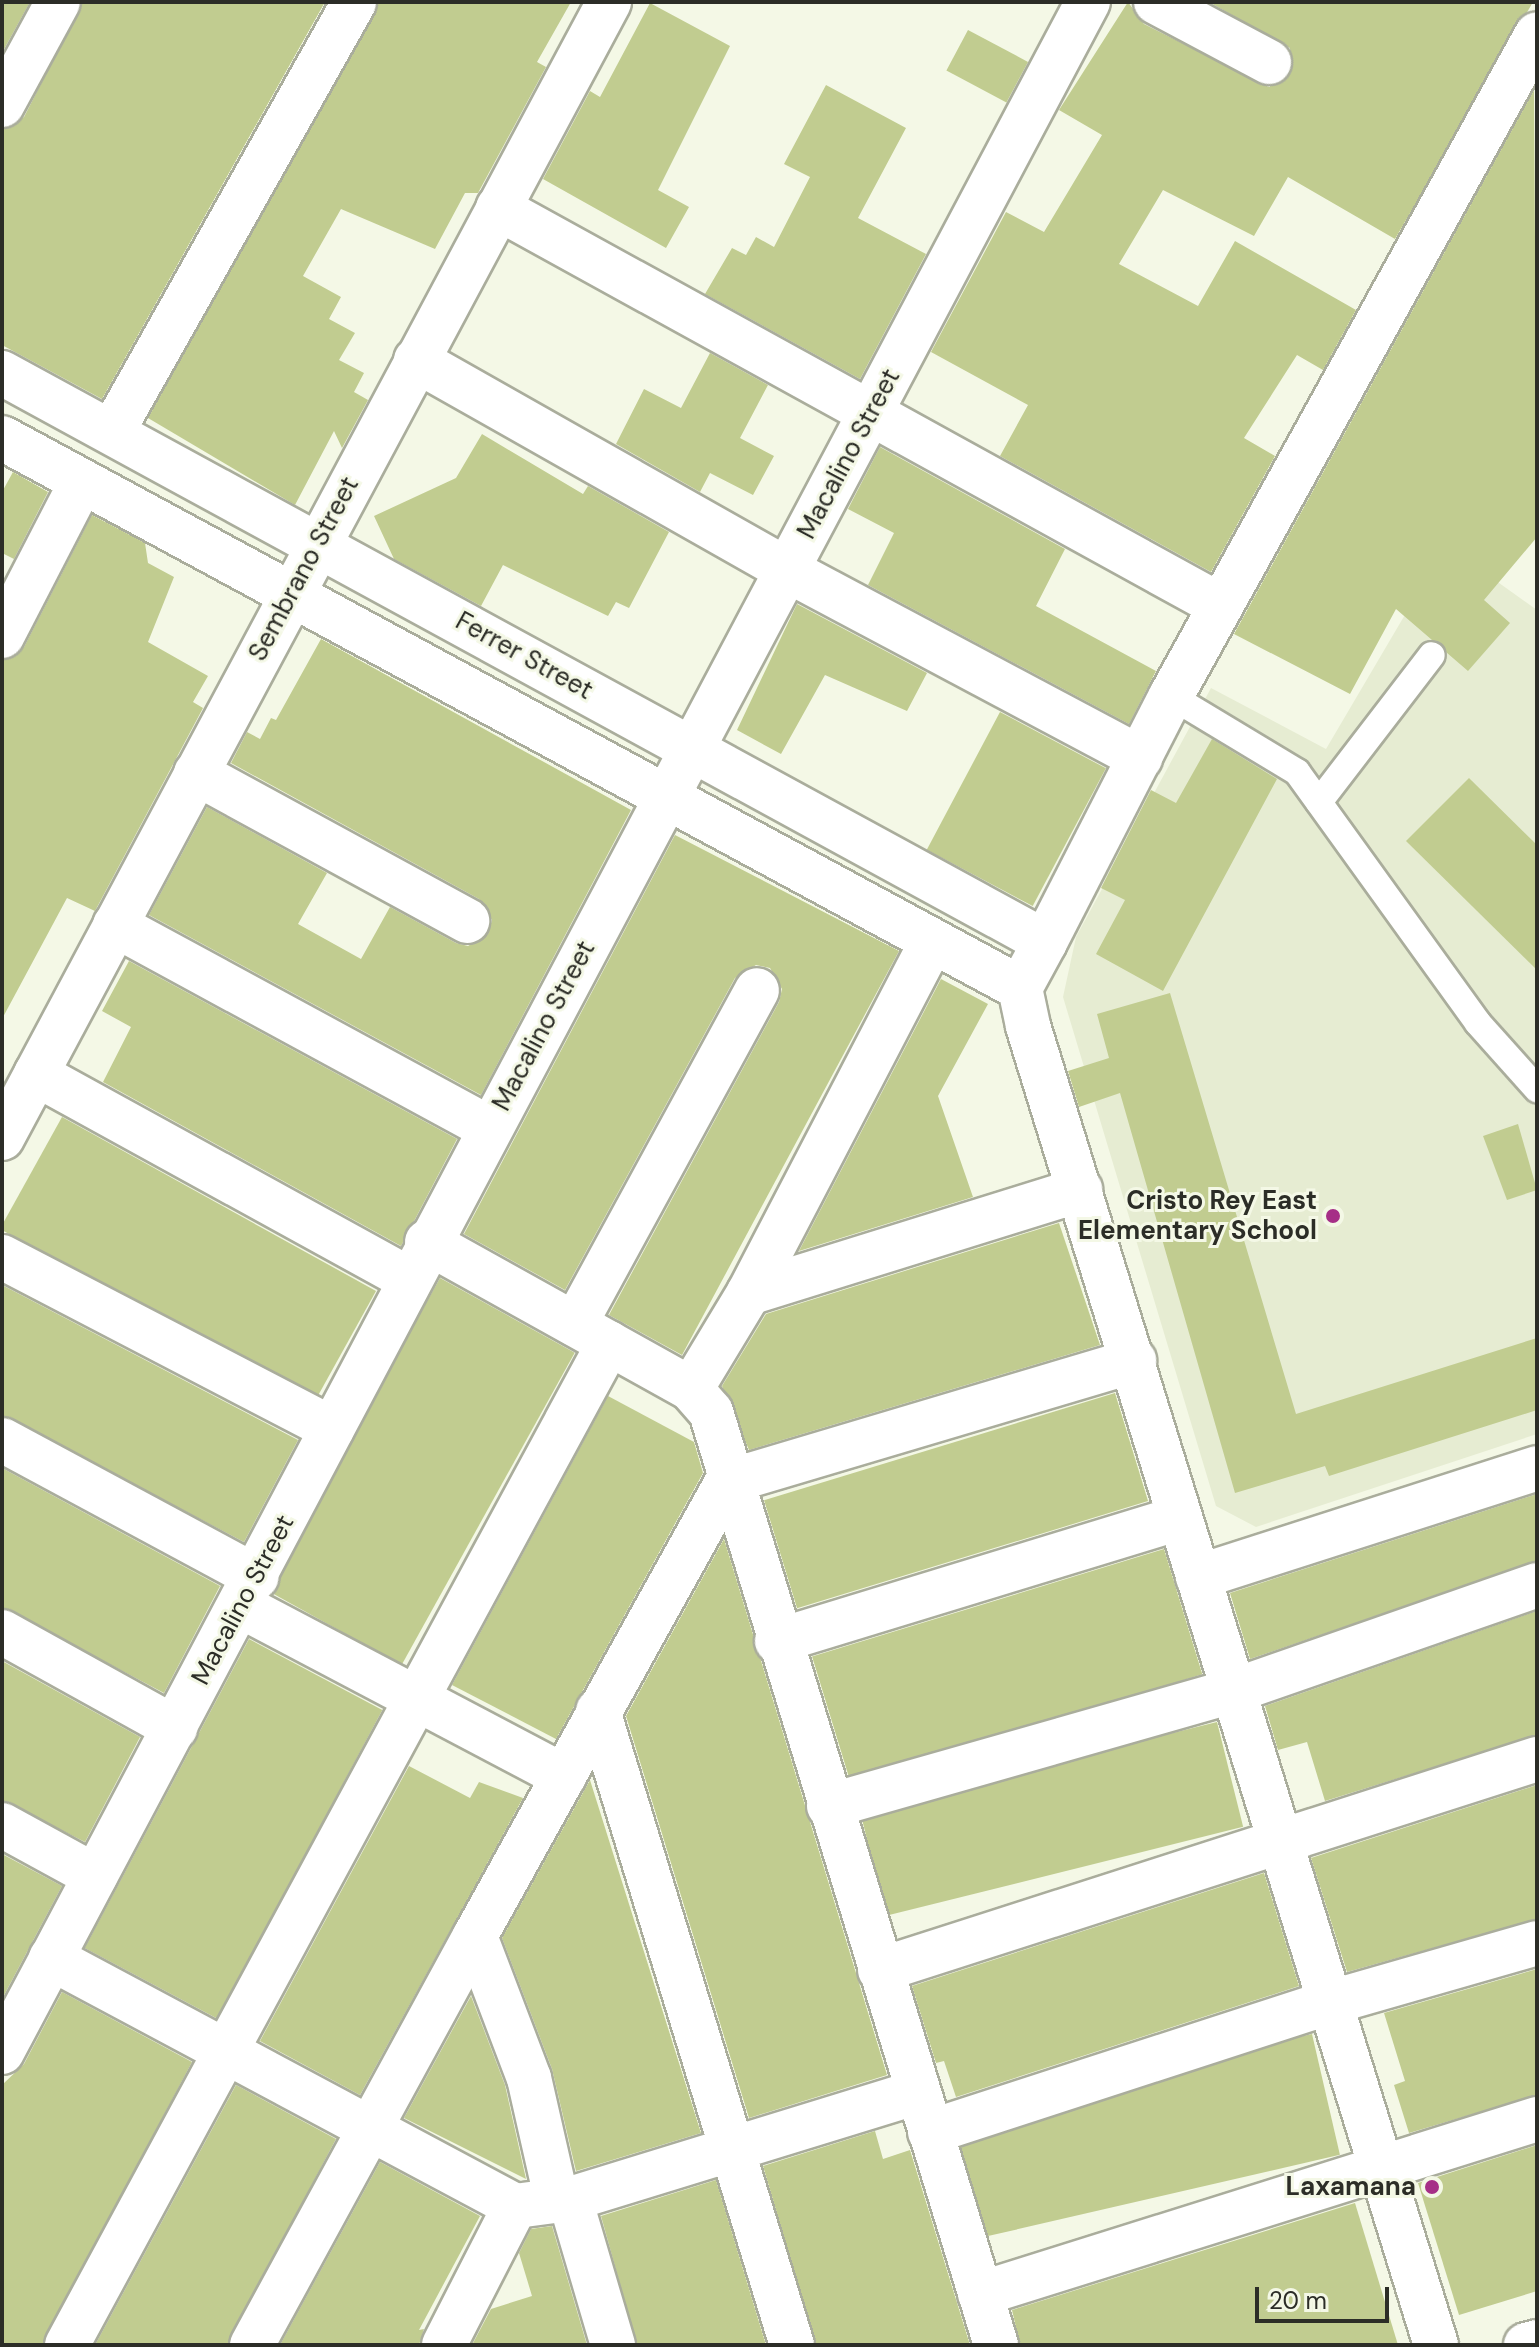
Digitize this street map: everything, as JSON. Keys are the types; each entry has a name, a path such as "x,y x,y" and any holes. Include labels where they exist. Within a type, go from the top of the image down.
{"street":[{"path":"2,105 58,2"},
{"path":"112,432 354,2"},
{"name":"Sembrano Street","path":"2,1138 317,543 609,2"},
{"name":"Macalino Street","path":"7,2032 51,1958 249,1592 418,1261 668,798 1088,2"},
{"path":"1156,2 1269,62"},
{"path":"1436,2345 1328,2003 1020,988 1171,696 1537,34"},
{"path":"498,208 1221,606"},
{"path":"416,360 787,570 1140,758"},
{"name":"Ferrer Street","path":"2,373 1045,942"},
{"path":"2,438 1020,988"},
{"path":"2,636 82,481"},
{"path":"196,773 467,921"},
{"path":"115,925 489,1128"},
{"path":"691,1389 749,1293 932,942"},
{"path":"67,2345 221,2053 416,1700 757,990"},
{"path":"36,1074 418,1261 592,1333 691,1389 721,1440 727,1482 996,2345"},
{"path":"749,1293 1080,1190"},
{"path":"2,1257 332,1429"},
{"path":"252,2345 365,2129 727,1482 1134,1361"},
{"path":"2,1440 249,1592 416,1700 564,1776"},
{"path":"1198,1577 1537,1468"},
{"path":"777,1641 1180,1518"},
{"path":"829,1806 1233,1691 1537,1585"},
{"path":"2,1632 175,1728"},
{"path":"598,1711 792,2345"},
{"path":"880,1970 1281,1847 1537,1759"},
{"path":"2,1825 95,1876"},
{"path":"475,1936 529,2078 547,2202 613,2345"},
{"path":"51,1958 365,2129 547,2202 732,2151 924,2112 1537,1943"},
{"path":"980,2294 1537,2119"},
{"path":"444,2345 547,2202"},
{"path":"1526,2345 1537,2342"}],"lane":[{"path":"1319,802 1432,655"},
{"path":"1171,696 1275,755 1319,802 1459,999 1537,1089"}],"shaded area":[{"name":"Cristo Rey East Elementary School","path":"1446,545 1537,610 1537,1434 1256,1527 1216,1506 1063,997 1076,937 1211,688 1326,749"}],"building":[{"path":"2,2 30,2 2,53"},
{"path":"83,2 325,2 102,399 2,345 2,130 24,117"},
{"path":"379,2 571,2 537,62 546,67 478,193 465,193 435,249 341,209 303,276 341,297 329,319 355,333 339,360 364,373 354,392 368,400 342,448 334,431 295,505 148,418"},
{"path":"1128,2 1144,24 1269,87 1291,73 1290,48 1209,2 1533,2 1395,239 1288,177 1254,236 1163,190 1119,264 1198,306 1235,241 1356,310 1323,370 1297,355 1244,438 1275,456 1211,572 1000,456 1028,405 931,352 1006,212 1044,232 1102,135 1059,110"},
{"path":"650,3 730,46 658,190 689,207 666,248 543,179 590,91 600,97"},
{"path":"968,30 1028,62 1006,103 946,71"},
{"path":"826,85 906,128 858,218 926,254 860,379 705,294 732,248 746,255 756,237 774,247 810,177 784,164"},
{"path":"1534,90 1537,537 1484,600 1510,623 1468,671 1396,609 1350,694 1234,634"},
{"path":"710,353 768,385 740,438 774,456 753,495 710,473 700,492 616,444 644,389 681,408"},
{"path":"482,434 583,494 588,486 669,532 629,608 616,602 608,616 503,565 481,606 394,559 374,516 456,478"},
{"path":"880,447 1065,549 1036,606 1156,671 1129,724 868,585 894,533 848,509"},
{"path":"13,472 48,492 14,559 2,553 2,492"},
{"path":"92,515 145,543 148,563 174,577 148,642 208,676 193,702 203,708 95,911 67,898 2,1019 2,661 24,647"},
{"path":"797,604 927,673 907,711 825,675 781,754 737,730"},
{"path":"321,639 631,810 481,1095 149,915 207,807 327,873 298,924 361,959 390,907 456,943 468,946 488,934 492,920 479,899 231,763 247,732 260,739 271,718 276,720"},
{"path":"1000,712 1106,768 1033,906 927,850"},
{"path":"1212,739 1277,779 1163,991 1096,954 1125,900 1101,888 1151,790 1176,803"},
{"path":"1469,778 1537,845 1537,970 1406,841"},
{"path":"675,835 899,951 682,1355 609,1315 779,1002 782,989 770,968 756,965 735,978 565,1290 464,1234"},
{"path":"129,961 457,1139 401,1246 103,1082 131,1027 102,1011"},
{"path":"941,979 988,1004 938,1096 973,1197 799,1251"},
{"path":"1170,993 1296,1414 1537,1338 1537,1410 1329,1476 1325,1466 1235,1493 1120,1093 1079,1107 1068,1071 1109,1058 1097,1014"},
{"path":"62,1117 376,1291 314,1403 2,1230"},
{"path":"1518,1124 1537,1190 1507,1200 1483,1136"},
{"path":"1059,1223 1100,1345 749,1450 722,1386 766,1314"},
{"path":"440,1278 575,1353 402,1665 267,1590"},
{"path":"2,1285 298,1440 244,1542 2,1415"},
{"path":"1115,1393 1148,1501 797,1608 764,1500"},
{"path":"608,1396 694,1442 703,1473 556,1739 452,1685"},
{"path":"2,1468 220,1586 164,1693 2,1607"},
{"path":"1537,1494 1537,1561 1250,1659 1230,1593"},
{"path":"724,1539 887,2075 749,2118 626,1716"},
{"path":"1164,1549 1202,1674 850,1782 812,1657"},
{"path":"1537,1611 1537,1735 1325,1801 1307,1742 1278,1750 1265,1706"},
{"path":"249,1639 382,1710 218,2019 85,1948"},
{"path":"2,1661 140,1737 85,1842 2,1800"},
{"path":"1217,1722 1243,1827 886,1916 860,1811"},
{"path":"409,1766 470,1798 479,1782 523,1798 360,2095 260,2041"},
{"path":"590,1780 701,2133 576,2171 552,2069 502,1938"},
{"path":"1537,1785 1537,1919 1347,1972 1311,1858"},
{"path":"2,1854 62,1886 2,1999"},
{"path":"1264,1873 1299,1986 956,2097 944,2061 936,2063 912,1986"},
{"path":"1537,1969 1537,2095 1409,2133 1394,2085 1405,2081 1384,2013"},
{"path":"62,1992 192,2062 42,2345 2,2345 2,2085 24,2064"},
{"path":"471,1996 505,2085 526,2179 404,2118"},
{"path":"1312,2034 1340,2155 981,2238 953,2117"},
{"path":"236,2085 336,2139 227,2345 95,2345"},
{"path":"875,2131 883,2159 910,2150 970,2345 816,2345 763,2166"},
{"path":"1537,2145 1537,2291 1459,2315 1418,2183"},
{"path":"380,2162 480,2216 419,2330 424,2329 419,2345 280,2345"},
{"path":"716,2180 766,2345 637,2345 601,2216"},
{"path":"1355,2203 1398,2345 1020,2345 1012,2310"},
{"path":"552,2226 587,2345 472,2345 491,2309 532,2296 519,2253 531,2229"}],"place":[{"name":"Cristo Rey East Elementary School","path":"1333,1216"},
{"name":"Laxamana","path":"1432,2187"}]}
